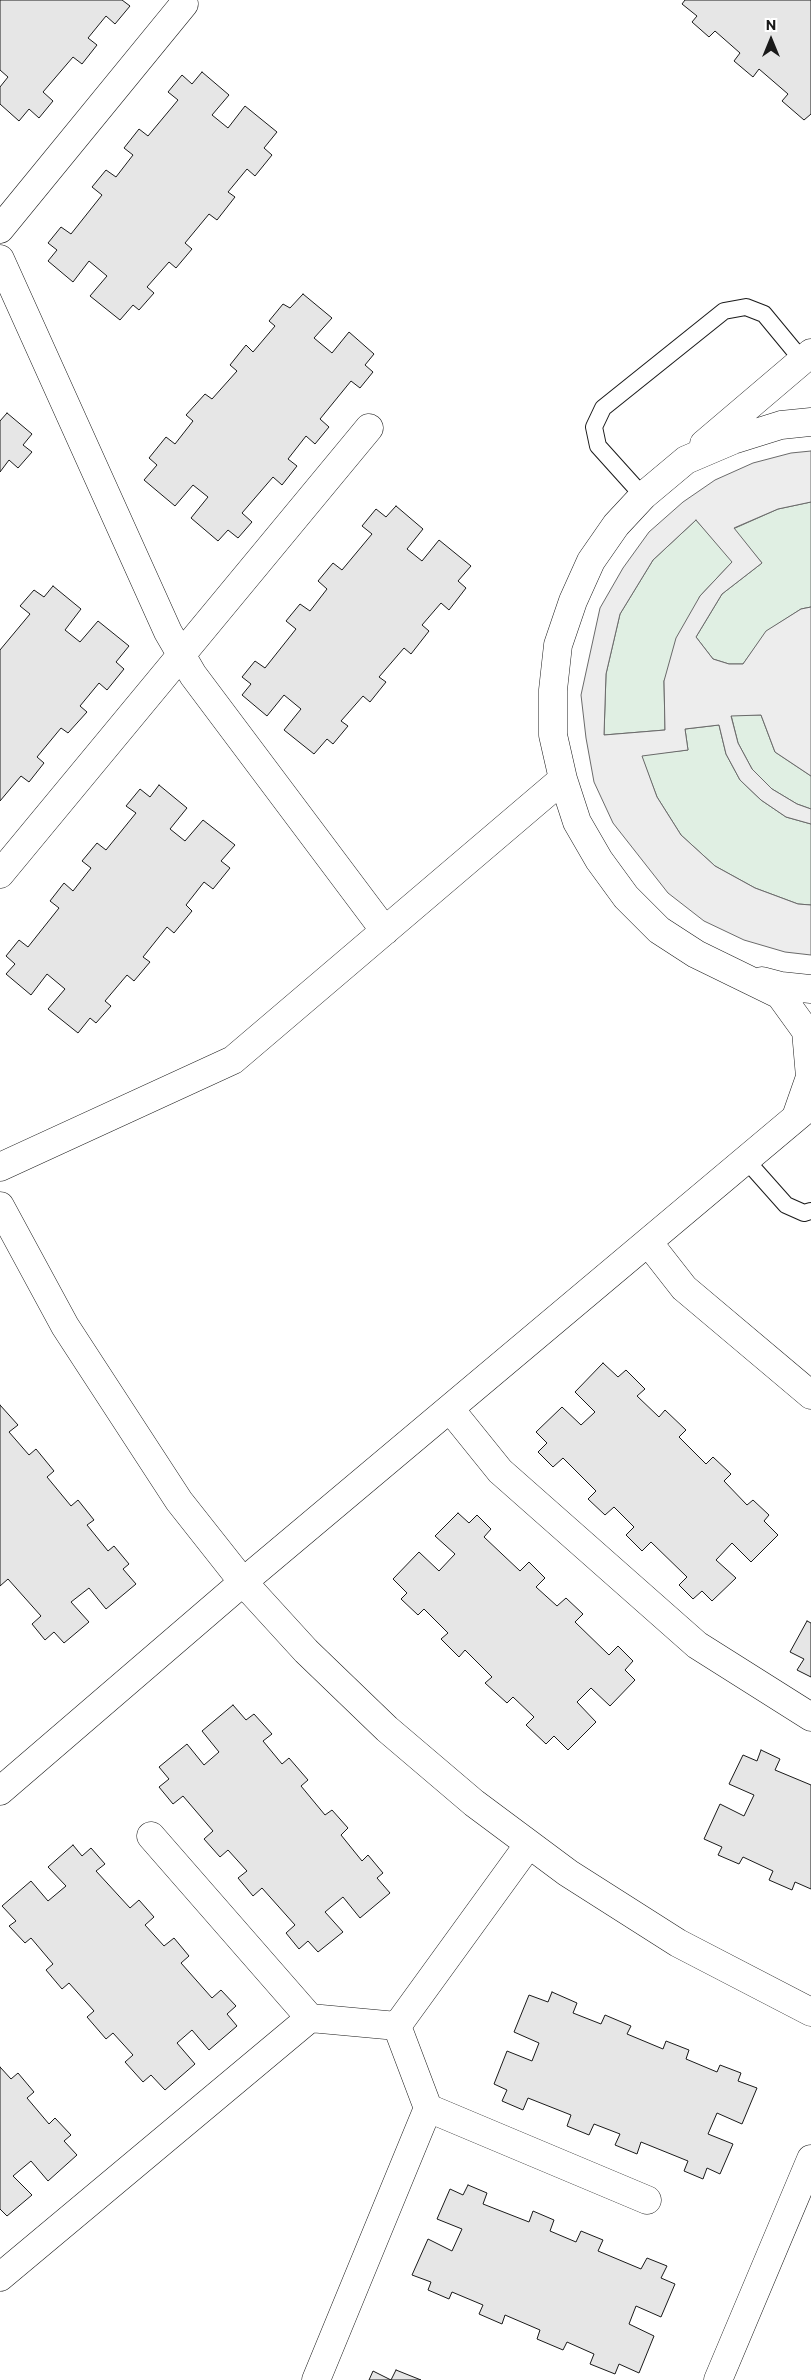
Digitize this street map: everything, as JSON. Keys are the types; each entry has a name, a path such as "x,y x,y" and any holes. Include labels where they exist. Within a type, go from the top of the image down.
{"street":[{"path":"0,228 184,4"},
{"path":"0,259 168,632 193,675 385,931"},
{"path":"0,1791 243,1582 803,1111 810,1077 806,1030 780,995 696,954 659,930 626,897 599,860 577,822 563,779 553,735 553,690 558,645 573,601 591,562 616,525 643,496 807,356"},
{"path":"686,460 733,440 781,425 811,422"},
{"path":"0,874 369,428"},
{"path":"0,1166 233,1060 563,779"},
{"path":"741,975 781,986 811,989"},
{"path":"0,1206 65,1326 115,1406 179,1501 243,1582 306,1650 387,1729 474,1803 581,1882 678,1943 811,2012"},
{"path":"648,1242 684,1288 811,1395"},
{"path":"450,1409 500,1471 697,1645 811,1718"},
{"path":"151,1836 310,2018 397,2026"},
{"path":"397,2026 529,1844"},
{"path":"0,2277 310,2018"},
{"path":"316,2380 428,2108 397,2026"},
{"path":"428,2108 647,2200"},
{"path":"718,2380 811,2159"}],"lane":[{"path":"643,496 598,446 594,427 604,408 724,311 746,307 764,314 807,356"},
{"path":"746,1160 786,1205 804,1212 811,1211"}],"green space":[{"path":"811,502 811,607 801,609 767,631 743,664 729,664 713,659 696,637 722,594 762,563 733,529 778,509"},
{"path":"696,520 733,561 700,596 664,681 665,730 604,735 606,674 620,614 653,560"},
{"path":"731,715 761,715 775,752 811,776 811,809 797,804 772,789 752,769 738,743"},
{"path":"719,725 726,754 740,780 761,800 786,817 811,824 811,905 798,904 755,888 715,866 681,835 657,797 641,755 688,750 685,729"}],"shaded area":[{"path":"811,451 811,502 778,509 734,528 762,563 722,594 696,637 713,659 729,664 743,664 766,631 801,609 811,607 811,776 775,752 761,715 731,716 738,743 752,769 772,789 797,804 811,809 811,824 786,817 761,800 740,780 726,754 719,725 685,729 688,750 642,756 657,797 681,835 715,866 755,888 798,904 811,905 811,955 785,952 744,940 704,921 668,893 613,823 594,782 581,695 600,608 623,568 649,532 683,502 715,480 753,463 791,453","holes":["696,520 732,562 700,596 676,638 664,681 665,730 604,735 606,674 620,614 653,560"]}],"building":[{"path":"0,0 122,0 130,6 115,24 106,16 88,38 97,45 82,64 73,57 43,92 53,101 39,118 29,109 19,121 0,104 0,87 8,77 0,70"},
{"path":"685,0 811,0 811,114 804,120 782,101 788,94 759,69 753,77 734,61 740,53 715,31 709,37 692,22 697,16 682,4"},
{"path":"202,72 229,95 212,115 228,128 245,106 277,132 264,148 272,155 255,176 247,169 228,192 235,197 217,220 209,214 185,243 192,249 176,268 169,262 147,287 154,293 139,310 133,305 120,320 90,296 107,276 89,261 73,282 48,261 57,250 48,243 61,227 71,234 102,195 92,187 106,170 116,177 133,155 124,148 139,129 148,136 178,100 168,92 182,75 192,84"},
{"path":"303,294 332,318 314,338 332,353 349,332 374,354 365,365 373,372 360,388 351,381 320,419 329,427 315,444 306,436 288,459 297,466 282,485 273,477 242,513 252,522 238,538 228,530 218,541 191,518 208,497 193,485 175,506 144,480 157,465 149,458 166,437 175,444 193,421 186,415 205,394 212,399 237,371 230,365 246,345 253,352 275,326 269,321 283,304 290,308"},
{"path":"7,413 32,434 23,445 32,452 18,468 9,460 0,472 0,421"},
{"path":"396,506 423,529 407,549 422,561 439,540 471,566 458,581 466,588 449,610 441,603 422,625 429,631 411,654 404,648 379,677 386,682 370,702 363,696 341,721 348,726 333,744 327,739 314,754 284,730 301,709 284,695 267,716 242,695 251,684 242,677 255,661 265,668 296,629 286,621 300,604 310,611 327,589 318,581 333,563 342,570 372,534 362,526 376,509 386,517"},
{"path":"53,586 81,609 65,630 80,642 98,621 129,646 116,662 124,669 107,690 99,683 80,706 87,712 68,733 61,728 37,757 44,763 29,782 21,776 0,801 0,650 30,614 20,606 34,590 44,597"},
{"path":"159,785 187,808 170,829 185,841 203,820 235,845 221,861 230,868 213,889 204,882 186,905 192,911 174,933 167,927 143,957 150,962 134,981 127,975 105,1001 111,1006 96,1023 90,1018 78,1033 48,1009 65,989 47,974 31,995 6,974 15,964 6,956 19,940 28,947 59,908 50,901 64,883 73,891 91,868 82,861 97,843 106,850 136,813 126,806 140,789 150,797"},
{"path":"603,1363 618,1377 626,1370 645,1389 637,1396 659,1417 665,1410 686,1430 679,1437 706,1464 713,1457 731,1474 724,1481 747,1505 753,1500 769,1515 764,1521 778,1535 751,1562 732,1543 716,1560 736,1578 712,1601 702,1591 693,1599 679,1585 687,1577 651,1542 642,1551 626,1535 634,1527 614,1507 605,1515 588,1499 596,1491 563,1458 553,1467 538,1452 547,1443 536,1432 562,1407 581,1425 595,1412 575,1392"},
{"path":"0,1405 18,1425 9,1432 29,1455 36,1449 54,1471 47,1477 71,1506 78,1500 94,1520 87,1525 108,1551 114,1546 129,1564 123,1569 136,1584 106,1609 89,1588 71,1602 89,1622 64,1643 54,1632 45,1640 32,1624 41,1616 8,1579 0,1586"},
{"path":"458,1513 469,1523 477,1515 491,1529 484,1537 520,1571 529,1562 545,1578 536,1587 557,1606 566,1598 583,1614 575,1622 609,1655 618,1646 633,1661 625,1670 635,1680 610,1706 591,1688 577,1702 596,1722 568,1750 554,1736 546,1744 526,1725 534,1717 513,1697 507,1703 485,1683 492,1677 465,1650 459,1657 441,1639 448,1633 424,1609 418,1615 401,1599 407,1593 393,1579 419,1552 439,1571 455,1554 435,1536"},
{"path":"807,1621 811,1623 811,1677 797,1670 804,1659 790,1652"},
{"path":"233,1705 246,1720 254,1714 272,1734 263,1741 282,1764 289,1758 308,1780 301,1786 325,1815 332,1810 348,1828 341,1835 362,1861 368,1855 383,1873 377,1878 390,1893 360,1918 343,1897 325,1912 343,1932 318,1952 308,1941 299,1949 286,1933 295,1925 262,1888 253,1896 238,1878 247,1871 228,1850 220,1857 204,1839 213,1831 183,1796 173,1804 159,1787 169,1779 159,1767 187,1744 204,1765 219,1752 202,1731"},
{"path":"761,1750 780,1759 775,1770 811,1785 811,1889 795,1882 792,1890 769,1880 773,1871 743,1857 739,1864 718,1855 722,1847 704,1839 720,1804 744,1816 754,1795 729,1784 743,1755 757,1761"},
{"path":"73,1845 82,1856 91,1848 105,1864 96,1871 130,1908 139,1900 154,1917 145,1925 164,1946 174,1938 189,1956 181,1963 212,1998 221,1990 236,2006 227,2014 237,2026 209,2050 192,2030 177,2043 195,2064 165,2090 151,2075 143,2082 125,2062 133,2055 113,2033 106,2039 87,2017 94,2011 69,1983 62,1989 46,1970 53,1964 31,1938 25,1943 9,1926 16,1921 2,1906 31,1881 48,1901 66,1886 48,1867"},
{"path":"552,1992 577,2003 573,2013 601,2024 605,2015 631,2026 627,2034 663,2049 666,2041 689,2050 686,2059 717,2072 720,2065 741,2073 738,2081 757,2088 742,2124 717,2113 708,2134 733,2144 720,2174 707,2168 703,2179 684,2171 688,2161 641,2142 637,2154 615,2145 620,2134 594,2124 589,2135 567,2126 571,2115 528,2098 523,2110 502,2101 507,2090 494,2084 507,2051 532,2061 539,2043 514,2032 529,1995 548,2002"},
{"path":"0,2067 11,2079 18,2073 34,2092 27,2098 49,2124 55,2118 71,2135 64,2141 77,2155 48,2181 31,2161 13,2176 32,2195 7,2216 0,2209"},
{"path":"468,2185 487,2193 483,2204 529,2222 533,2211 554,2220 550,2231 576,2242 581,2231 603,2240 598,2251 641,2269 647,2258 667,2266 661,2278 675,2284 661,2317 636,2306 629,2324 654,2336 639,2373 619,2364 615,2374 590,2364 594,2354 567,2342 563,2350 537,2339 540,2330 505,2315 502,2324 479,2314 483,2305 452,2292 449,2299 428,2290 431,2282 412,2275 428,2239 452,2251 462,2229 437,2219 450,2189 463,2195"},
{"path":"396,2370 421,2380 391,2380"},
{"path":"373,2371 391,2380 369,2380"}]}
